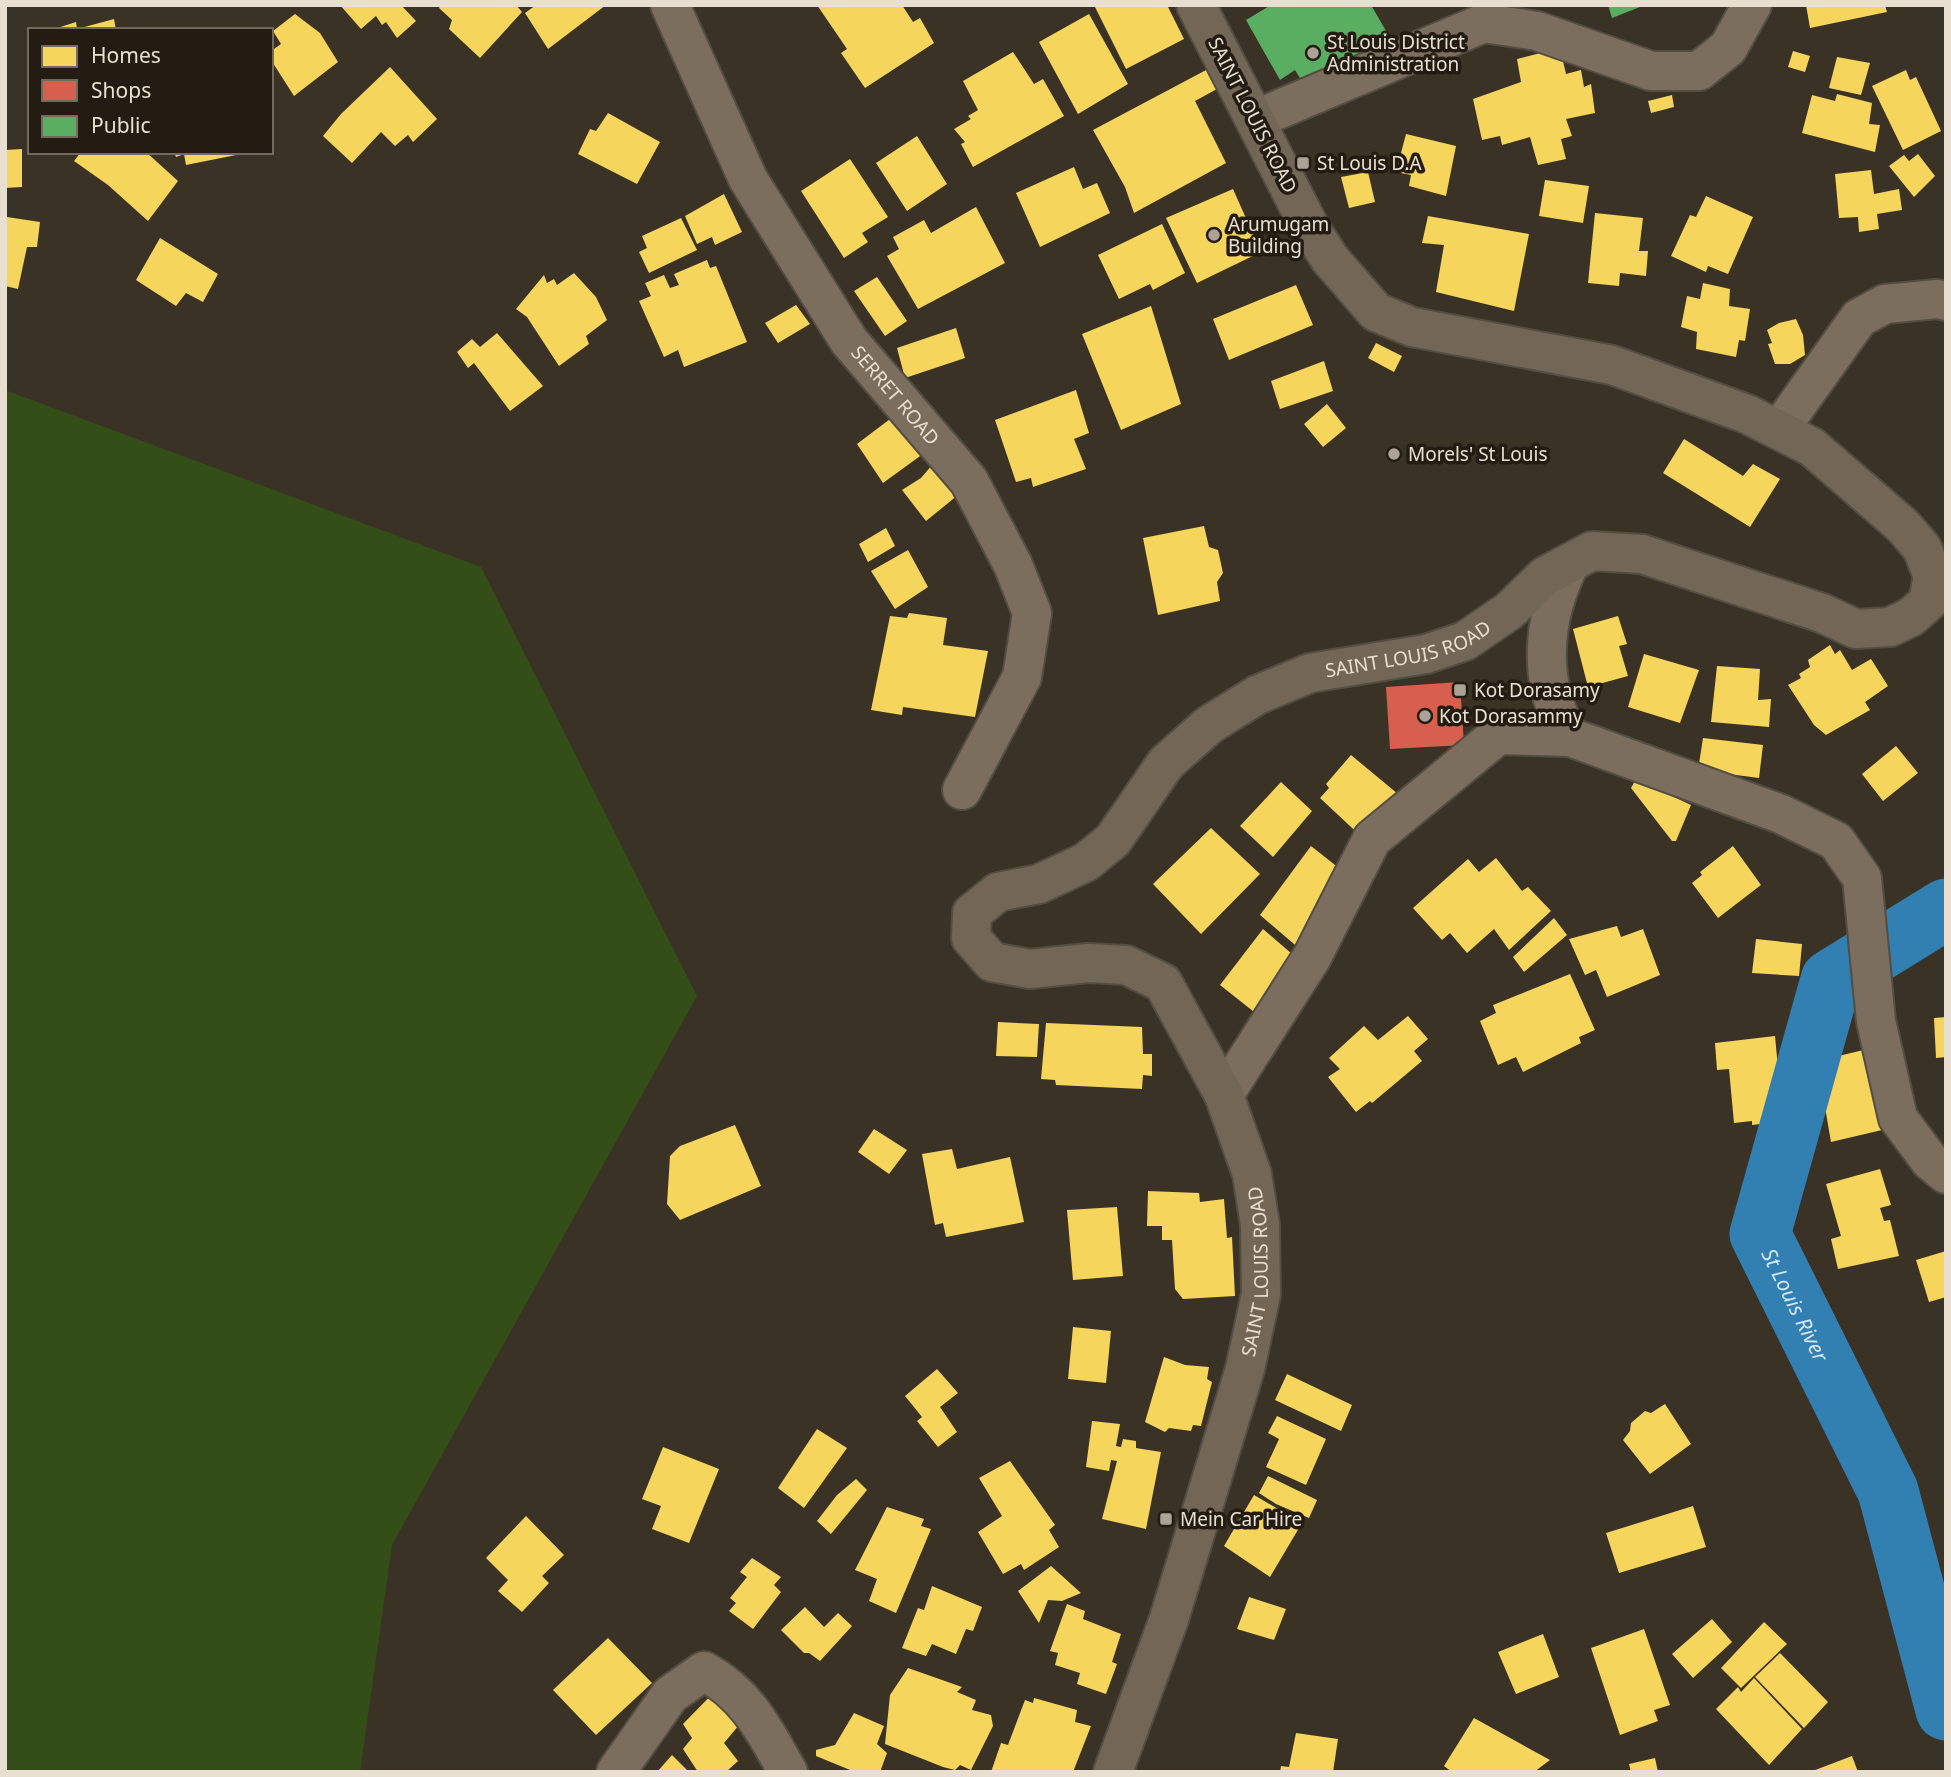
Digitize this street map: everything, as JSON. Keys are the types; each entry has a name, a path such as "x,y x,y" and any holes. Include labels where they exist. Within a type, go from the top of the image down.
{"main road":[{"name":"SAINT LOUIS ROAD","path":"1113,1772 1169,1619 1245,1369 1261,1294 1260,1225 1252,1174 1224,1095 1163,983 1126,965 1088,963 1030,969 992,962 971,938 972,913 998,892 1040,884 1086,862 1113,840 1166,763 1209,724 1257,695 1310,673 1426,654 1465,641 1509,611 1545,576 1592,551 1642,554 1822,613 1856,629 1890,627 1912,617 1928,602 1933,576 1922,548 1903,526 1812,447 1747,414 1612,365 1412,327 1376,312 1330,259 1310,228 1195,5"}],"street":[{"name":"SERRET ROAD","path":"670,5 748,179 849,341 969,481 1013,565 1032,613 1022,677 962,790"},
{"path":"1256,119 1484,23 1537,31 1651,71 1699,71 1728,48 1752,5"},
{"path":"1779,430 1859,318 1885,304 1937,299 1946,302"},
{"path":"1570,563 1555,594 1546,647 1552,697 1558,716 1570,737"},
{"path":"1224,1095 1311,957 1372,839 1498,735 1570,737 1780,814 1836,842 1862,878 1876,1021 1898,1118 1930,1161 1946,1174"},
{"path":"615,1772 670,1695 704,1671 720,1680 751,1707 788,1772"}],"green space":[{"path":"5,390 481,567 697,996 392,1545 360,1772 5,1772"}],"building: Homes":[{"path":"340,5 401,5 416,21 397,38 386,22 382,25 376,16 361,29"},
{"path":"441,5 516,5 522,12 480,58 449,29 452,20 439,8"},
{"path":"536,5 606,5 548,49 525,13"},
{"path":"817,5 902,5 913,22 920,18 934,43 865,88 841,53 847,49"},
{"path":"1094,5 1167,5 1184,39 1126,69"},
{"path":"1806,5 1885,5 1887,12 1810,28"},
{"path":"295,14 320,33 338,62 294,96 273,63 273,50 281,44 273,31"},
{"path":"1089,14 1128,84 1078,114 1039,42"},
{"path":"114,19 116,28 81,28"},
{"path":"76,22 77,28 57,28"},
{"path":"1560,48 1566,74 1581,70 1584,87 1591,84 1595,113 1566,119 1572,136 1561,139 1566,159 1538,165 1530,137 1502,145 1500,136 1482,140 1473,99 1521,82 1517,59"},
{"path":"1793,51 1810,56 1805,72 1788,67"},
{"path":"1013,52 1034,84 1043,79 1064,116 973,167 961,144 965,142 954,129 971,119 968,116 978,110 963,81"},
{"path":"1837,57 1870,63 1861,95 1829,88"},
{"path":"390,67 437,119 413,142 408,135 395,146 381,132 352,163 323,136 341,114"},
{"path":"1208,69 1217,89 1195,101 1226,163 1134,213 1125,187 1093,130"},
{"path":"1906,70 1910,80 1916,77 1941,131 1903,150 1872,86"},
{"path":"1837,94 1872,103 1869,124 1880,125 1875,152 1802,133 1812,95 1835,101"},
{"path":"1672,95 1674,107 1651,113 1648,101"},
{"path":"608,113 660,142 637,184 578,154 590,129 596,131"},
{"path":"1406,134 1456,146 1446,196 1409,186 1411,175 1396,172"},
{"path":"917,136 947,184 907,211 876,163"},
{"path":"22,149 22,187 5,188 5,150"},
{"path":"79,154 148,154 178,181 148,221 108,185 74,161"},
{"path":"184,154 236,155 186,165"},
{"path":"1918,154 1935,176 1914,197 1889,166 1904,155 1909,161"},
{"path":"850,159 888,217 862,233 868,242 844,258 801,191"},
{"path":"1074,167 1083,189 1097,183 1110,213 1040,247 1016,193"},
{"path":"1871,170 1874,194 1899,189 1902,210 1877,214 1879,229 1859,232 1858,217 1839,218 1835,174"},
{"path":"1368,172 1375,202 1349,208 1341,177"},
{"path":"1545,180 1589,186 1583,223 1539,216"},
{"name":"Arumugam Building","path":"1233,189 1261,252 1197,283 1166,218"},
{"path":"724,194 742,232 715,245 712,237 697,244 685,216"},
{"path":"1706,196 1753,217 1728,274 1708,266 1706,272 1671,256 1690,215 1696,217"},
{"path":"976,207 1005,263 918,309 887,256 899,249 893,237 924,220 931,233"},
{"path":"1595,213 1643,218 1639,251 1648,251 1646,276 1620,273 1619,286 1588,283"},
{"path":"1428,216 1529,234 1514,311 1436,292 1444,245 1422,243"},
{"path":"7,217 40,222 37,247 27,247 18,289 5,286"},
{"path":"681,218 697,250 649,273 639,252 647,248 642,236"},
{"path":"1162,224 1185,273 1153,290 1150,284 1119,299 1098,255"},
{"path":"160,238 218,274 203,302 186,293 176,306 136,280"},
{"path":"707,260 710,268 716,266 747,342 684,367 678,350 664,357 639,301 651,296 645,283 664,275 670,288 679,285 674,274"},
{"path":"574,273 596,297 607,320 586,336 589,344 559,366 527,317 516,309 544,275 547,283 554,279 557,285"},
{"path":"877,277 907,321 885,336 854,291"},
{"path":"1703,283 1730,289 1729,306 1750,309 1745,341 1739,340 1736,357 1696,349 1697,332 1681,327 1687,296 1700,299"},
{"path":"1296,285 1313,325 1229,360 1213,319"},
{"path":"796,305 810,324 778,343 765,323"},
{"path":"1151,306 1181,404 1121,430 1082,334"},
{"path":"1796,319 1803,335 1805,355 1790,364 1775,364 1768,344 1772,343 1767,330 1779,323"},
{"path":"956,328 965,358 905,378 897,348"},
{"path":"497,333 543,386 510,411 474,363 468,368 457,352 472,339 480,347"},
{"path":"1376,343 1402,356 1394,372 1368,358"},
{"path":"1324,361 1333,391 1280,409 1271,381"},
{"path":"1076,390 1089,433 1074,439 1086,469 1033,487 1031,478 1016,482 995,420"},
{"path":"1327,404 1346,428 1323,447 1304,424"},
{"path":"898,413 927,451 883,483 857,444"},
{"path":"1684,439 1743,476 1753,464 1780,479 1750,527 1663,473"},
{"path":"933,464 958,495 926,521 902,490 921,478"},
{"path":"1204,526 1209,547 1218,550 1223,573 1217,582 1220,601 1158,615 1143,538"},
{"path":"886,528 895,546 868,562 859,544"},
{"path":"908,550 928,587 895,609 871,571"},
{"path":"909,613 947,618 943,645 988,651 975,717 903,707 902,715 871,710 890,616 907,618"},
{"path":"1618,616 1627,644 1619,646 1628,676 1588,687 1573,629"},
{"path":"1830,645 1835,654 1840,650 1852,670 1871,659 1888,686 1865,702 1870,710 1826,735 1814,725 1788,685 1801,678 1799,674 1810,667 1808,660"},
{"path":"1644,654 1699,670 1680,723 1628,707"},
{"path":"1717,666 1760,669 1758,700 1771,699 1769,727 1711,722"},
{"path":"1703,738 1763,745 1759,778 1698,770"},
{"path":"1896,746 1918,773 1883,801 1862,774"},
{"path":"1351,755 1404,799 1366,841 1320,798 1329,788 1326,784"},
{"path":"1636,779 1691,805 1676,841 1672,841 1631,788"},
{"path":"1281,782 1312,811 1273,857 1240,826"},
{"path":"1211,828 1260,874 1201,934 1153,884"},
{"path":"1311,846 1354,880 1301,950 1260,915"},
{"path":"1733,846 1761,885 1718,918 1692,883 1702,875 1700,872"},
{"path":"1496,858 1522,891 1528,887 1551,911 1509,950 1494,929 1467,953 1450,933 1442,940 1413,908 1468,859 1479,872"},
{"path":"1554,918 1567,935 1524,972 1513,957"},
{"path":"1617,926 1621,937 1643,929 1660,975 1607,997 1596,970 1585,975 1569,939"},
{"path":"1263,929 1299,960 1268,1023 1220,985"},
{"path":"1756,939 1802,944 1799,976 1752,973"},
{"path":"1570,974 1595,1030 1579,1037 1581,1043 1523,1072 1516,1057 1498,1065 1480,1021 1496,1013 1493,1005"},
{"path":"1408,1016 1428,1039 1414,1051 1422,1061 1372,1103 1370,1101 1356,1112 1328,1077 1340,1069 1329,1058 1364,1026 1378,1040"},
{"path":"1946,1017 1946,1057 1936,1058 1934,1018"},
{"path":"998,1022 1039,1024 1037,1057 996,1056"},
{"path":"1046,1023 1142,1027 1143,1054 1152,1054 1152,1076 1143,1075 1142,1089 1056,1085 1055,1080 1041,1079"},
{"path":"1775,1036 1783,1121 1752,1125 1752,1121 1734,1123 1729,1069 1717,1070 1715,1043"},
{"path":"1868,1049 1881,1101 1875,1102 1882,1130 1831,1142 1817,1061"},
{"path":"735,1125 761,1186 680,1220 667,1204 670,1156 680,1146"},
{"path":"874,1129 907,1150 889,1174 858,1152"},
{"path":"952,1149 957,1169 1010,1157 1024,1222 946,1237 943,1223 935,1225 922,1154"},
{"path":"1880,1169 1891,1205 1880,1208 1884,1221 1890,1220 1899,1256 1838,1269 1831,1239 1841,1236 1826,1184"},
{"path":"1148,1191 1199,1193 1200,1202 1224,1199 1227,1238 1232,1237 1235,1296 1183,1299 1175,1289 1172,1240 1162,1240 1162,1226 1147,1226"},
{"path":"1117,1207 1123,1276 1073,1280 1067,1210"},
{"path":"1946,1251 1946,1297 1929,1302 1916,1260"},
{"path":"1073,1327 1111,1331 1106,1383 1068,1379"},
{"path":"1164,1357 1185,1365 1209,1367 1207,1379 1212,1382 1201,1426 1193,1425 1191,1431 1169,1428 1165,1432 1145,1422"},
{"path":"937,1369 958,1393 940,1407 957,1432 938,1447 917,1421 922,1417 905,1396"},
{"path":"1287,1374 1352,1405 1341,1431 1275,1400"},
{"path":"1665,1404 1691,1444 1650,1474 1623,1440 1630,1431 1631,1423 1645,1411 1651,1413"},
{"path":"1277,1416 1326,1439 1306,1485 1266,1467 1279,1439 1268,1433"},
{"path":"1092,1421 1120,1424 1116,1446 1121,1447 1123,1439 1136,1441 1136,1448 1161,1452 1146,1529 1102,1519 1117,1461 1111,1460 1109,1471 1086,1467"},
{"path":"817,1429 847,1448 804,1508 778,1488"},
{"path":"663,1447 719,1469 689,1543 652,1529 661,1506 642,1499"},
{"path":"1010,1461 1055,1525 1049,1530 1059,1547 1024,1570 1021,1564 1003,1574 978,1532 1002,1516 979,1478"},
{"path":"1268,1476 1317,1500 1309,1518 1276,1504 1259,1493"},
{"path":"856,1479 867,1490 831,1534 817,1521 837,1495"},
{"path":"1254,1495 1302,1523 1270,1577 1224,1546"},
{"path":"1693,1506 1706,1547 1619,1573 1606,1533"},
{"path":"887,1507 924,1519 921,1526 931,1529 896,1613 869,1601 877,1579 855,1570"},
{"path":"526,1516 564,1555 542,1576 549,1583 522,1612 498,1591 508,1580 486,1558"},
{"path":"752,1558 781,1577 774,1585 781,1592 753,1629 729,1611 736,1603 730,1598 747,1577 740,1572"},
{"path":"1051,1566 1081,1593 1062,1601 1048,1600 1039,1623 1018,1591"},
{"path":"932,1586 982,1607 973,1631 966,1629 956,1654 932,1644 926,1656 902,1648 918,1608 924,1610"},
{"path":"1249,1597 1286,1609 1274,1640 1237,1629"},
{"path":"1067,1604 1085,1611 1083,1619 1121,1634 1112,1662 1117,1664 1106,1694 1077,1684 1080,1673 1055,1665 1058,1653 1050,1651"},
{"path":"805,1607 824,1627 838,1613 852,1626 820,1661 809,1653 804,1653 781,1630"},
{"path":"1712,1619 1732,1642 1693,1678 1672,1654"},
{"path":"1764,1622 1787,1644 1741,1688 1721,1668"},
{"path":"1644,1629 1670,1705 1654,1710 1658,1721 1620,1735 1591,1648"},
{"path":"1543,1634 1559,1677 1516,1694 1498,1652"},
{"path":"608,1638 652,1683 596,1735 553,1690"},
{"path":"1780,1653 1828,1702 1804,1728 1755,1677"},
{"path":"908,1668 962,1687 957,1692 976,1700 972,1710 991,1715 993,1726 971,1770 960,1765 955,1770 943,1767 885,1744 890,1695"},
{"path":"1754,1678 1802,1729 1769,1765 1716,1709 1738,1687 1741,1692"},
{"path":"727,1679 750,1712 724,1743 738,1761 726,1772 698,1772 683,1749 692,1738 683,1724"},
{"path":"1034,1698 1077,1710 1075,1722 1091,1726 1073,1772 991,1772 1001,1743 1008,1745 1025,1700 1033,1703"},
{"path":"854,1713 884,1726 877,1744 887,1753 880,1772 855,1772 816,1756 816,1750 835,1745"},
{"path":"1474,1718 1550,1760 1534,1772 1452,1772 1444,1766"},
{"path":"1296,1733 1338,1739 1333,1772 1280,1772 1281,1766 1289,1767"},
{"path":"672,1755 689,1772 657,1772"},
{"path":"1852,1756 1858,1772 1810,1772"},
{"path":"1655,1758 1658,1772 1631,1772 1629,1764"}],"building: Shops":[{"name":"Kot Dorasammy","path":"1460,682 1464,745 1390,749 1386,687"}],"building: Public":[{"name":"St Louis District Administration","path":"1271,5 1371,5 1389,36 1305,86 1295,70 1280,80 1246,20"},
{"path":"1608,5 1645,5 1612,18"}],"waterway":[{"name":"St Louis River","path":"1946,909 1831,980 1760,1234 1888,1491 1946,1710"}],"place":[{"name":"St Louis District Administration","path":"1313,53"},
{"name":"St Louis D.A","path":"1303,163"},
{"name":"Arumugam Building","path":"1214,235"},
{"name":"Morels' St Louis","path":"1394,454"},
{"name":"Kot Dorasamy","path":"1460,690"},
{"name":"Kot Dorasammy","path":"1425,716"},
{"name":"Mein Car Hire","path":"1166,1519"}]}
